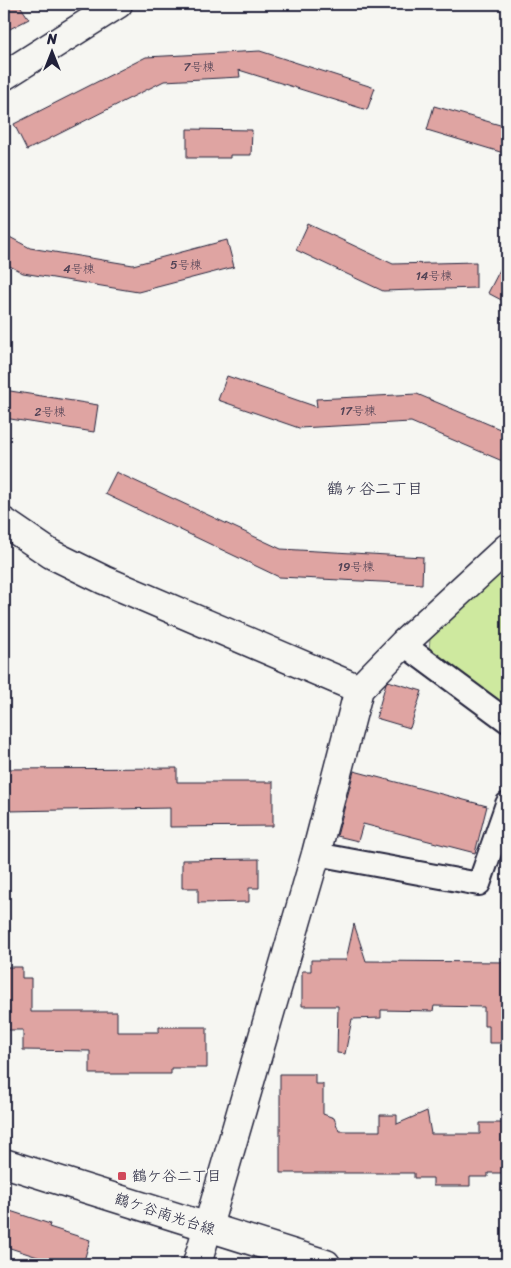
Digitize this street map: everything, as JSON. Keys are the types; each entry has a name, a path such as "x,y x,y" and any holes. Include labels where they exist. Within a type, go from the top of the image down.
{"street":[{"path":"4,76 118,4"},
{"path":"4,522 51,554 104,580 359,689"},
{"path":"197,1264 316,854 359,689 403,644 507,548"},
{"path":"403,644 507,721"},
{"path":"316,854 479,884 507,804"},
{"name":"鶴ケ谷南光台線","path":"4,1163 326,1264"}],"green space":[{"path":"507,568 507,711 429,651 430,638"}],"building":[{"path":"4,4 19,4 29,19 4,32"},
{"path":"260,51 375,88 367,110 239,70 240,77 164,81 27,150 14,124 146,57"},
{"path":"434,106 507,127 507,154 427,130"},
{"path":"187,129 252,130 251,155 230,155 230,158 187,158"},
{"path":"308,224 393,264 476,262 476,288 383,291 296,250"},
{"path":"4,234 30,248 133,265 227,240 234,267 138,292 23,273 4,263"},
{"path":"507,256 507,303 488,293"},
{"path":"227,376 317,407 316,399 417,394 507,432 507,463 411,422 299,428 218,400"},
{"path":"4,390 98,405 94,432 4,418"},
{"path":"116,472 281,549 423,557 422,584 279,577 105,494"},
{"path":"388,681 422,691 410,728 376,718"},
{"path":"177,768 177,782 273,782 273,826 170,827 170,808 8,811 8,795 4,795 4,769"},
{"path":"354,771 487,806 475,853 363,824 358,841 337,836"},
{"path":"259,859 259,888 249,888 249,902 198,903 198,888 182,888 182,860"},
{"path":"354,924 366,961 507,962 507,1043 489,1043 489,1026 484,1026 484,1007 434,1006 433,1011 381,1010 381,1018 352,1019 345,1054 337,1053 338,1006 302,1006 302,971 311,971 311,960 346,960"},
{"path":"4,967 22,967 22,978 31,978 31,1012 117,1012 117,1032 159,1032 159,1027 207,1027 207,1068 171,1068 171,1074 90,1074 90,1051 23,1050 23,1030 4,1030"},
{"path":"280,1074 315,1074 315,1084 323,1084 323,1114 334,1118 339,1131 380,1131 380,1115 397,1115 397,1124 427,1111 431,1134 480,1134 480,1123 507,1123 507,1173 488,1173 488,1177 470,1177 470,1186 433,1186 433,1178 414,1178 414,1173 280,1173"},
{"path":"4,1209 50,1224 49,1227 90,1240 83,1264 65,1259 63,1264 59,1264 4,1246"}],"place":[{"name":"鶴ケ谷二丁目","path":"122,1176"}],"district":[{"name":"鶴ヶ谷二丁目","path":"375,488"}]}
